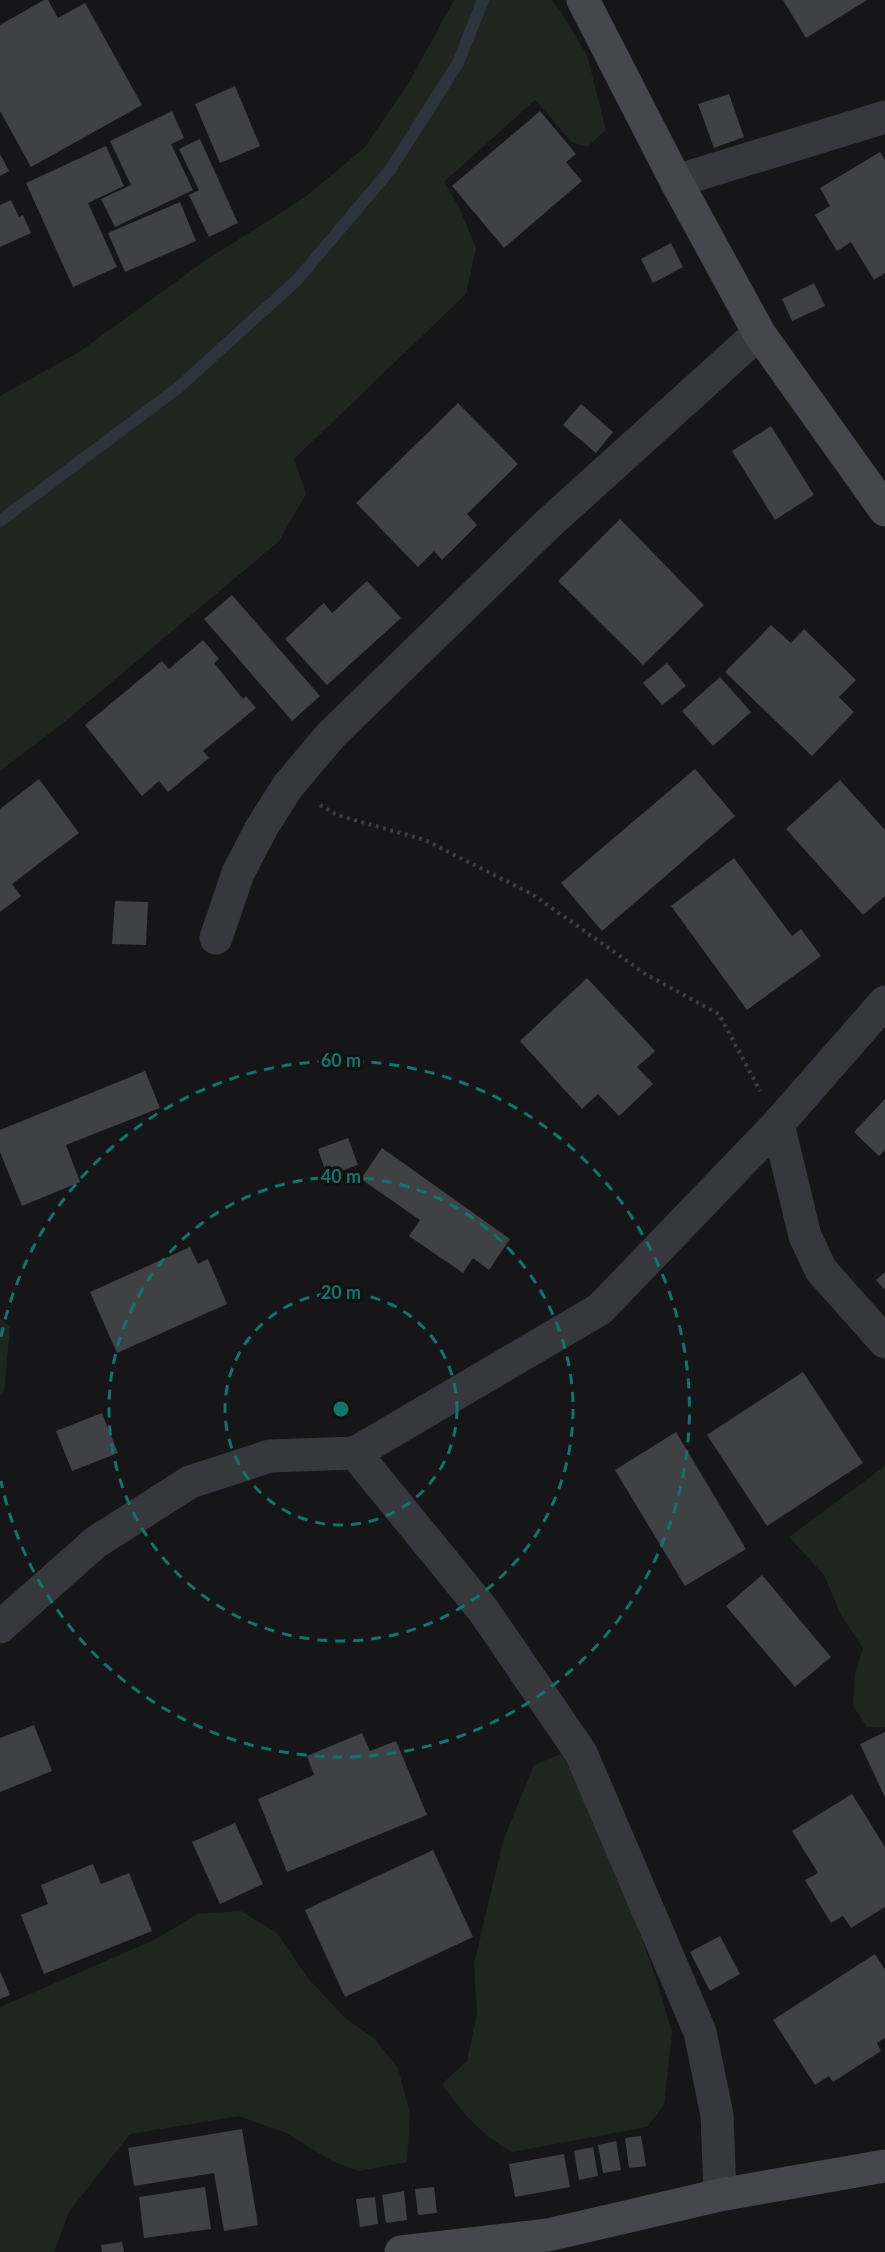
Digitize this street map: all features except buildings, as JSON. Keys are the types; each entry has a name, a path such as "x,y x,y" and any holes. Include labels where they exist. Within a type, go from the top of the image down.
{"street":[{"path":"583,0 676,181 759,333 885,510"},
{"path":"676,181 885,117"},
{"path":"216,938 238,873 262,826 288,786 331,735 549,523 759,333"},
{"path":"0,1627 96,1542 190,1482 270,1456 356,1454 600,1309 778,1124 885,1002"},
{"path":"778,1124 805,1236 821,1270 885,1342"},
{"path":"356,1454 483,1610 581,1753 700,2032 717,2115 720,2195"},
{"path":"401,2252 558,2243 720,2195 885,2166"}],"path":[{"path":"288,786 337,815 425,840 532,894 646,975 719,1014 778,1124"}],"shaded area":[{"path":"454,0 551,0 587,55 606,130 587,147 572,142 535,100 444,182 459,207 476,248 466,294 294,459 306,494 279,541 62,724 0,771 0,396 79,352 203,262 304,198 364,148 408,84"},
{"path":"0,1318 10,1327 4,1391 0,1396"},
{"path":"885,1466 885,1727 867,1727 853,1706 855,1674 863,1648 841,1615 824,1575 789,1537"},
{"path":"566,1752 629,1902 657,1981 672,2033 664,2105 647,2127 512,2152 473,2122 442,2084 467,2061 477,2013 474,1964 503,1841 534,1765"},
{"path":"241,1911 277,1933 307,1977 345,2018 374,2038 398,2068 410,2114 407,2162 359,2171 332,2161 286,2133 239,2116 130,2134 69,2212 54,2252 0,2252 0,2007 154,1940 198,1914"}],"waterway":[{"path":"0,521 178,388 297,280 390,170 458,63 483,0"}]}
